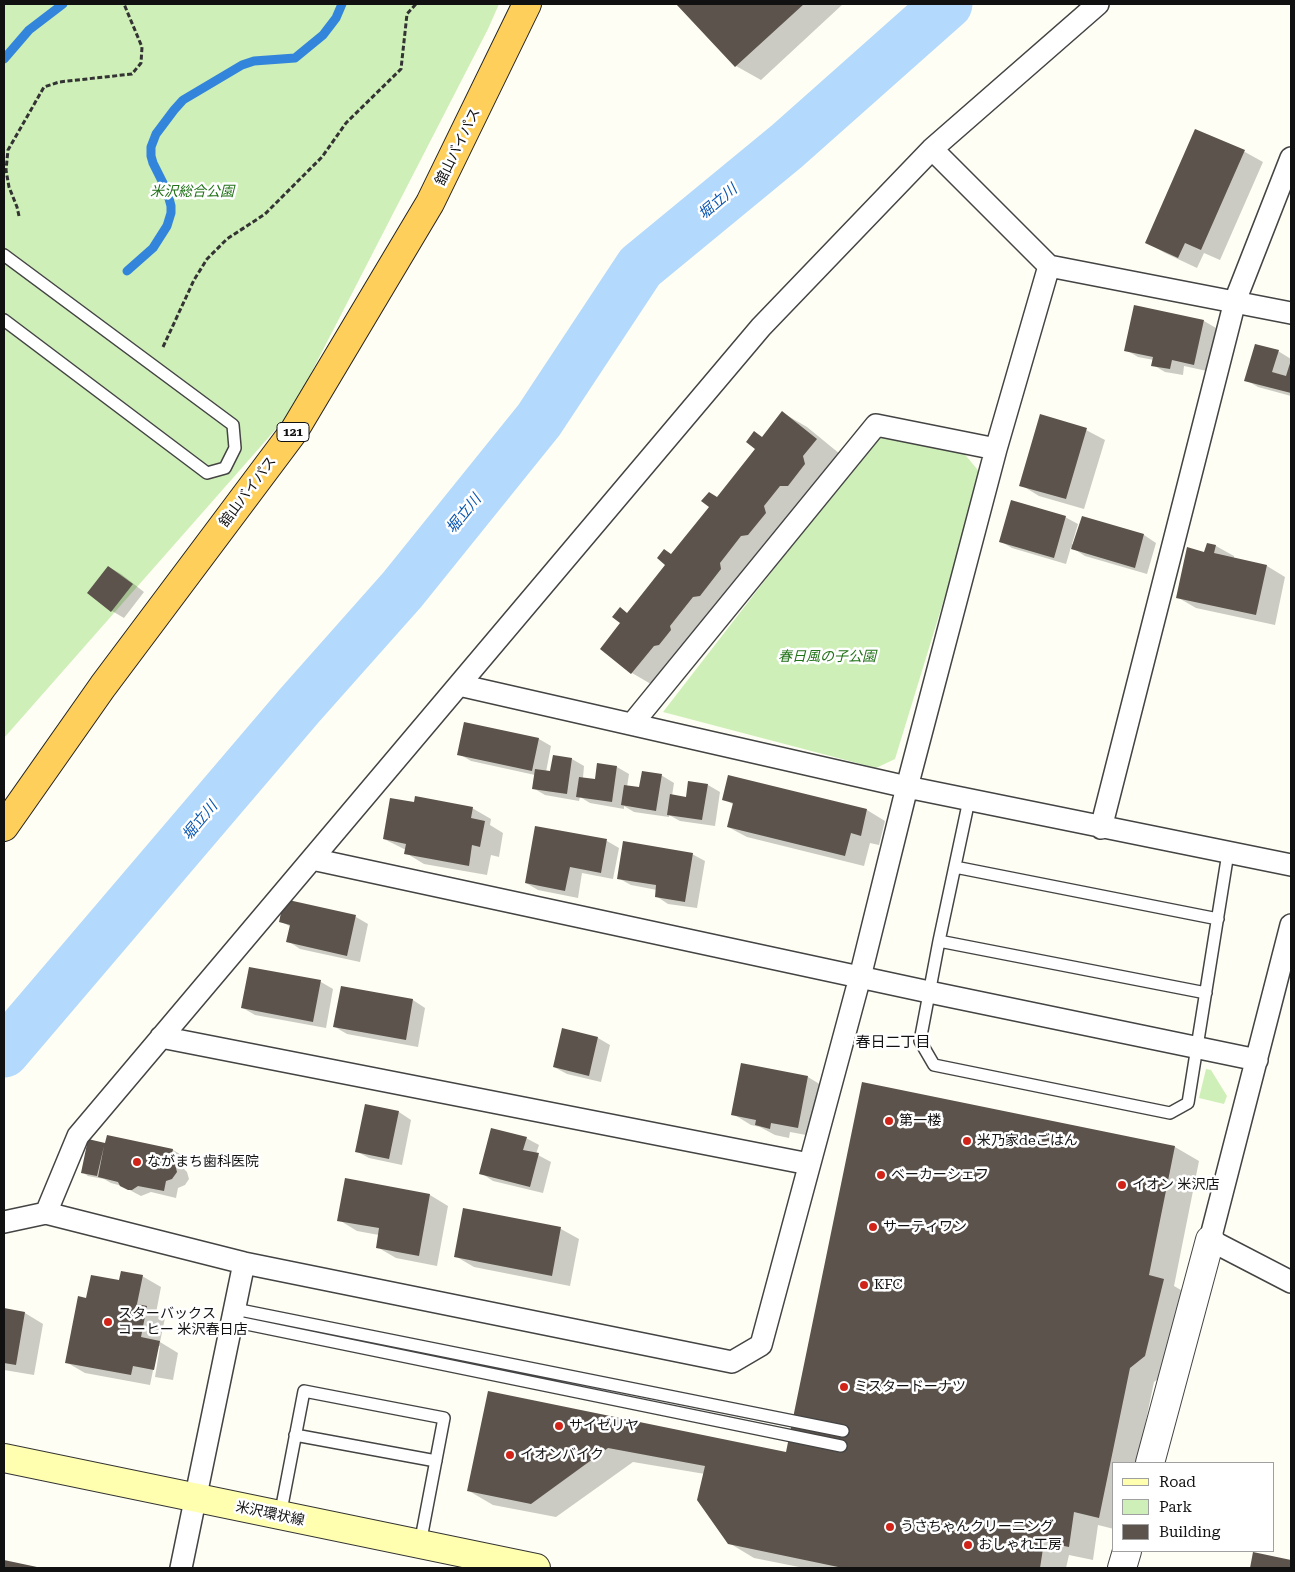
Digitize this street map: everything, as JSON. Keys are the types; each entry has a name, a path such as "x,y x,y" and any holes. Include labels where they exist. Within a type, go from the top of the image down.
{"highway":[{"name":"舘山バイパス","path":"4,826 103,686 294,431 430,203 528,4"}],"main road":[{"name":"米沢環状線","path":"4,1458 536,1568"}],"street":[{"path":"46,1213 78,1136 761,327 932,149 1098,4"},
{"path":"932,149 1049,266 1291,313"},
{"path":"1101,828 1235,301 1291,158"},
{"path":"4,1222 46,1213 244,1263 732,1362 761,1345 860,977 907,787 996,449 1049,266"},
{"path":"632,724 876,425 996,449"},
{"path":"459,685 907,787 1101,828 1291,865"},
{"path":"312,859 929,992 1257,1060"},
{"path":"1150,1462 1210,1240 1291,925"},
{"path":"162,1037 809,1164"},
{"path":"1210,1240 1291,1282"},
{"path":"181,1568 244,1263"},
{"path":"1122,1568 1127,1552"}],"lane":[{"path":"4,255 233,425 235,448 225,468 207,473 4,320"},
{"path":"969,800 920,1041 934,1065 1170,1113 1188,1103 1228,853"},
{"path":"955,867 1218,919"},
{"path":"939,941 1206,993"},
{"path":"233,1315 332,1329 843,1431"},
{"path":"233,1315 330,1341 841,1446"},
{"path":"280,1516 304,1391 444,1418 420,1544"},
{"path":"295,1435 436,1461"}],"path":[{"path":"19,216 6,170 8,150 44,87 59,82 132,74 142,63 142,47 124,4"},
{"path":"163,348 194,280 207,259 227,239 266,214 322,158 346,123 401,69 406,14 416,4"}],"green space":[{"name":"米沢総合公園","path":"4,4 499,4 488,29 291,412 4,738"},
{"name":"春日風の子公園","path":"879,433 962,451 982,475 895,759 876,768 663,712"},
{"path":"1206,1069 1211,1070 1227,1096 1224,1104 1199,1098"}],"building":[{"path":"676,4 804,4 735,67"},
{"path":"1195,129 1245,150 1201,250 1185,243 1178,258 1145,243"},
{"path":"1134,305 1204,320 1194,365 1172,360 1170,369 1151,366 1153,357 1124,351"},
{"path":"1255,344 1279,350 1272,372 1286,376 1291,360 1291,393 1244,381"},
{"path":"782,411 817,439 803,456 805,464 788,486 780,486 764,506 766,513 748,535 741,536 720,563 721,569 700,596 693,597 670,626 671,630 659,645 654,646 631,674 600,649 620,623 612,617 620,607 627,613 665,565 657,558 664,549 671,554 709,507 701,501 709,492 717,497 755,449 746,442 754,431 762,437"},
{"path":"1040,414 1087,428 1066,499 1019,486"},
{"path":"1011,500 1066,516 1054,558 999,542"},
{"path":"1082,516 1144,534 1135,568 1071,549"},
{"path":"1207,543 1216,545 1214,553 1267,565 1256,615 1176,598 1187,547 1204,552"},
{"path":"108,566 133,584 111,612 87,593"},
{"path":"464,722 539,738 532,771 457,755"},
{"path":"553,755 572,758 567,794 532,789 535,769 550,771"},
{"path":"597,763 617,766 612,802 576,797 579,777 595,779"},
{"path":"642,771 662,774 656,811 621,805 624,785 639,787"},
{"path":"728,775 867,809 861,836 851,833 845,856 727,827 733,803 722,800"},
{"path":"688,781 708,784 702,820 667,815 670,794 686,797"},
{"path":"415,796 473,807 471,818 485,821 480,847 472,845 469,866 404,854 406,844 383,839 390,798 414,802"},
{"path":"535,826 607,839 601,873 570,867 565,891 525,883"},
{"path":"623,841 693,853 685,902 655,897 656,885 617,879"},
{"path":"284,899 356,915 347,956 286,942 290,925 279,922"},
{"path":"249,967 321,980 313,1022 241,1008"},
{"path":"341,986 413,999 406,1040 333,1027"},
{"path":"562,1028 598,1037 589,1076 553,1067"},
{"path":"741,1063 808,1076 798,1128 771,1123 770,1129 755,1125 756,1120 731,1115"},
{"name":"イオン 米沢店","path":"862,1082 1175,1146 1149,1275 1164,1279 1145,1356 1130,1368 1099,1518 1074,1512 1069,1547 1044,1542 1040,1568 843,1568 728,1544 697,1500 705,1466 608,1448 531,1504 467,1491 488,1391 786,1452"},
{"path":"365,1104 399,1111 389,1159 355,1152"},
{"path":"491,1128 527,1137 523,1150 539,1153 530,1187 479,1174"},
{"name":"ながまち歯科医院","path":"107,1135 173,1149 171,1160 175,1164 177,1172 172,1179 166,1181 164,1191 138,1186 128,1190 120,1186 118,1182 98,1177 104,1146 97,1176 81,1173 88,1139 105,1143"},
{"path":"345,1178 430,1194 419,1256 376,1248 379,1228 337,1221"},
{"path":"463,1208 561,1227 552,1276 454,1257"},
{"name":"スターバックス コーヒー 米沢春日店","path":"121,1271 143,1275 137,1304 147,1306 141,1337 160,1341 154,1370 133,1366 131,1375 65,1363 78,1296 86,1298 91,1275 119,1280"},
{"path":"4,1308 25,1312 16,1365 4,1363"},
{"path":"1253,1552 1291,1560 1291,1568 1250,1568"},
{"path":"4,1560 37,1567 37,1568 4,1568"}],"waterway":[{"path":"4,59 29,30 63,4"},
{"path":"127,271 153,248 167,226 171,213 167,191 153,163 151,147 156,134 174,110 183,100 242,65 254,61 295,58 323,35 336,18 342,4"},
{"name":"堀立川","path":"4,1052 299,706 402,590 539,420 640,267 787,146 947,4"}],"place":[{"name":"第一楼","path":"889,1121"},
{"name":"米乃家deごはん","path":"967,1141"},
{"name":"ながまち歯科医院","path":"137,1162"},
{"name":"ベーカーシェフ","path":"881,1175"},
{"name":"イオン 米沢店","path":"1122,1185"},
{"name":"サーティワン","path":"873,1227"},
{"name":"KFC","path":"864,1285"},
{"name":"スターバックス コーヒー 米沢春日店","path":"108,1322"},
{"name":"ミスタードーナツ","path":"844,1387"},
{"name":"サイゼリヤ","path":"559,1426"},
{"name":"イオンバイク","path":"510,1455"},
{"name":"うさちゃんクリーニング","path":"890,1527"},
{"name":"おしゃれ工房","path":"968,1545"}],"district":[{"name":"春日二丁目","path":"893,1043"}]}
